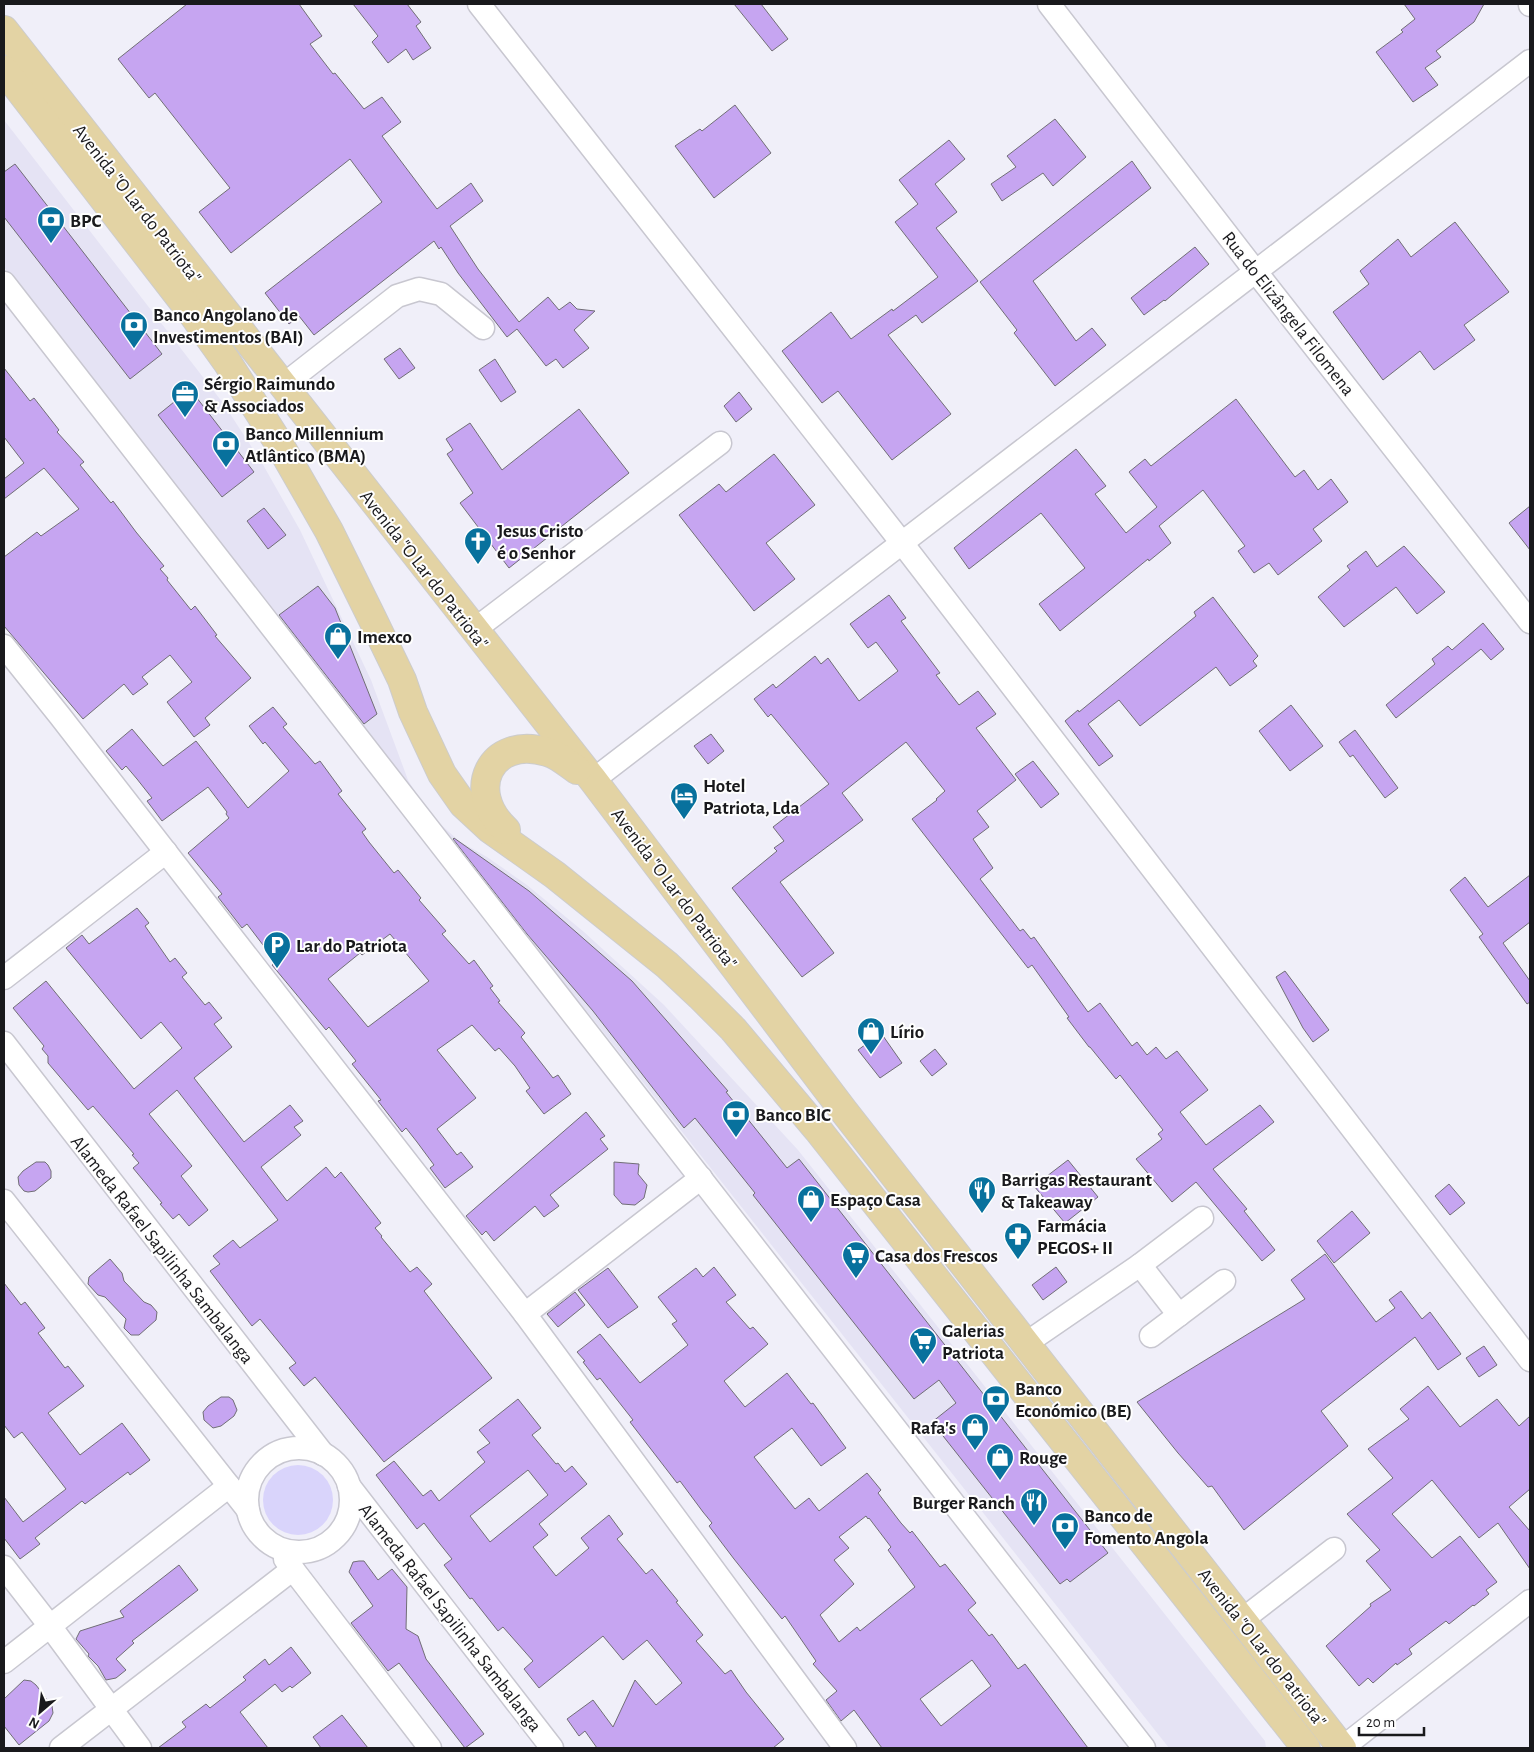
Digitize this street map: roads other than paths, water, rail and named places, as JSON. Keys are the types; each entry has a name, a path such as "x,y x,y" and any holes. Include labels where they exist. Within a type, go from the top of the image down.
{"main road":[{"name":"Avenida \"O Lar do Patriota\"","path":"4,30 593,780 843,1110 1342,1748"},
{"name":"Avenida \"O Lar do Patriota\"","path":"4,70 192,313 227,362 278,442 329,531 402,680 413,712 442,774 463,804 490,829 555,875 667,966 720,1016 759,1059 818,1130 1306,1748"},
{"path":"555,875 503,827 489,806 484,789 490,769 504,753 524,749 548,752 593,780"}],"street":[{"path":"479,4 902,543 1530,1360"},
{"name":"Rua do Elizângela Filomena","path":"1050,4 1256,272 1530,622"},
{"path":"593,780 1530,61"},
{"path":"4,283 1144,1748"},
{"path":"282,386 397,296 419,289 441,294 483,328"},
{"path":"474,630 720,443"},
{"path":"4,646 525,1314 845,1748"},
{"path":"4,978 166,852"},
{"name":"Alameda Rafael Sapilinha Sambalanga","path":"4,1043 323,1454"},
{"path":"525,1314 701,1178"},
{"name":"Alameda Rafael Sapilinha Sambalanga","path":"4,1200 248,1510"},
{"path":"1025,1344 1140,1265 1202,1218"},
{"path":"1140,1265 1179,1315"},
{"path":"1151,1336 1224,1281"},
{"name":"Alameda Rafael Sapilinha Sambalanga","path":"430,1748 275,1546 258,1533 250,1518 246,1502 248,1486 255,1471 266,1459 280,1451 296,1448 313,1449 329,1457 342,1470 349,1486 552,1748"},
{"path":"4,1662 229,1486"},
{"name":"Alameda Rafael Sapilinha Sambalanga","path":"275,1546 287,1551 305,1552 322,1547 337,1536 347,1521 351,1504 349,1486"},
{"path":"1242,1620 1334,1550"},
{"path":"4,1566 140,1748"},
{"path":"61,1748 293,1569"},
{"path":"1342,1748 1530,1601"}],"place":[{"name":"BPC","path":"51,244"},
{"name":"Banco Angolano de Investimentos (BAI)","path":"134,349"},
{"name":"Sérgio Raimundo & Associados","path":"185,418"},
{"name":"Banco Millennium Atlântico (BMA)","path":"226,468"},
{"name":"Jesus Cristo é o Senhor","path":"478,565"},
{"name":"Imexco","path":"338,660"},
{"name":"Hotel Patriota, Lda","path":"684,820"},
{"name":"Lar do Patriota","path":"277,969"},
{"name":"Lírio","path":"871,1055"},
{"name":"Banco BIC","path":"736,1138"},
{"name":"Barrigas Restaurant & Takeaway","path":"982,1214"},
{"name":"Espaço Casa","path":"811,1223"},
{"name":"Farmácia PEGOS+ II","path":"1018,1260"},
{"name":"Casa dos Frescos","path":"856,1279"},
{"name":"Galerias Patriota","path":"923,1365"},
{"name":"Banco Económico (BE)","path":"996,1423"},
{"name":"Rafa's","path":"975,1451"},
{"name":"Rouge","path":"1000,1481"},
{"name":"Burger Ranch","path":"1034,1526"},
{"name":"Banco de Fomento Angola","path":"1065,1550"}]}
